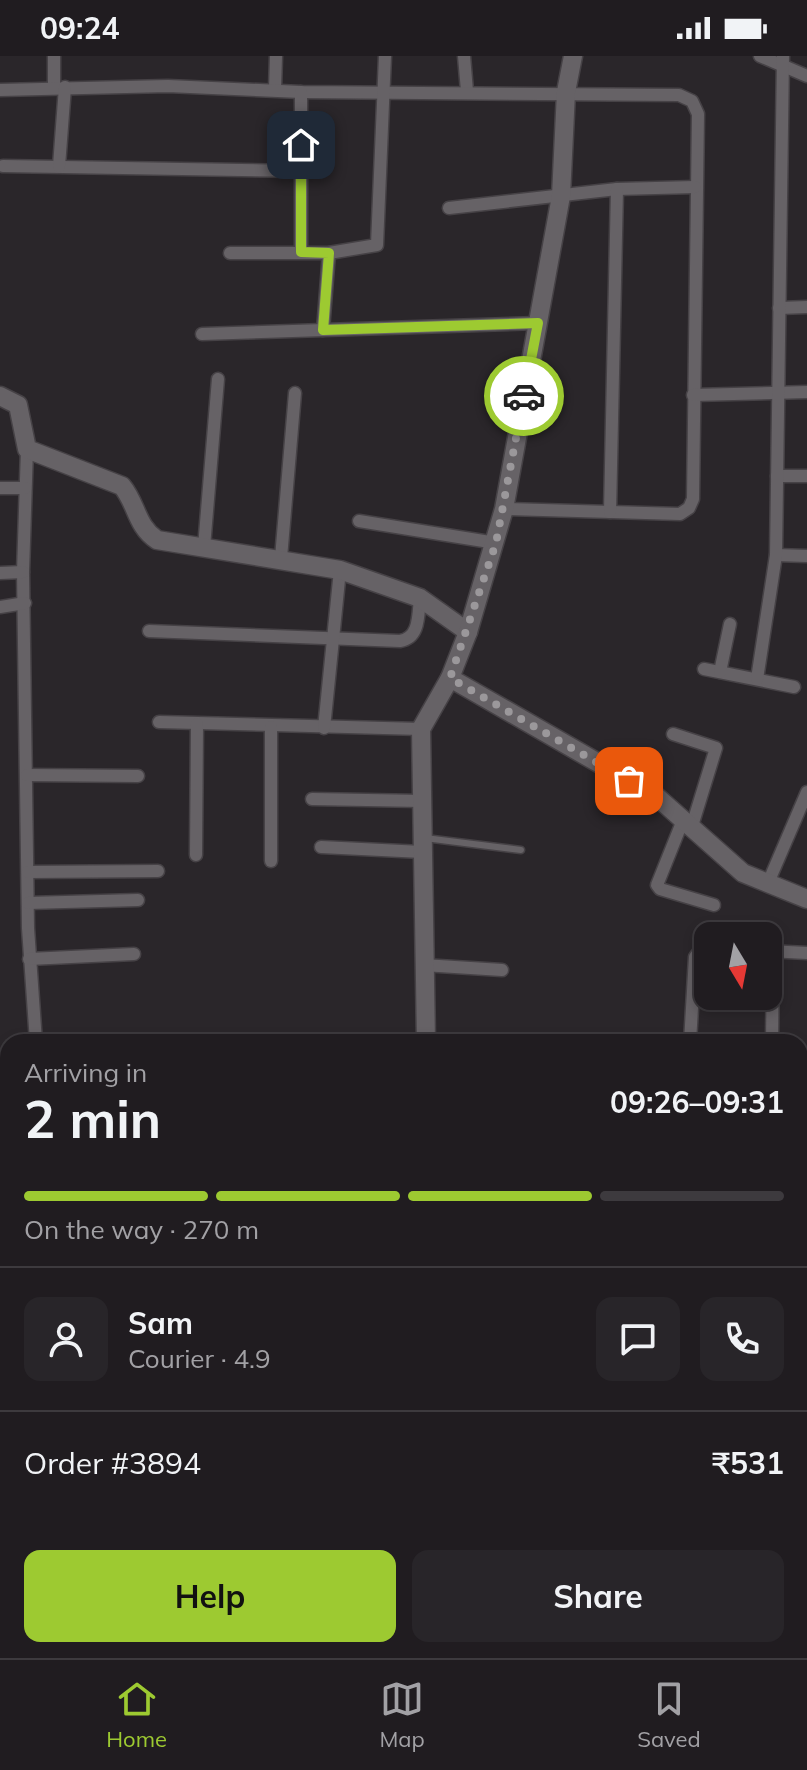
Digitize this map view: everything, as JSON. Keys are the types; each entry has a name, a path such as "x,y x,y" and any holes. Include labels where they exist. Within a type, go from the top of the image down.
{"street":[{"path":"54,56 59,88 59,166"},
{"path":"275,89 276,56"},
{"path":"230,253 329,253 377,245 385,56"},
{"path":"464,56 467,91"},
{"path":"426,1034 421,729 450,678 468,632 504,509 561,196 566,92 573,56"},
{"path":"760,56 783,62 807,76"},
{"path":"757,679 776,555 783,62"},
{"path":"0,90 566,92 679,95 692,101 698,114 693,499 689,508 680,514 504,509"},
{"path":"301,92 301,252"},
{"path":"3,166 301,171"},
{"path":"449,208 617,189 695,187"},
{"path":"610,512 617,189"},
{"path":"323,330 329,253"},
{"path":"779,308 807,307"},
{"path":"202,334 538,323"},
{"path":"204,547 218,379"},
{"path":"693,395 807,392"},
{"path":"281,558 295,393"},
{"path":"0,396 18,405 27,449 23,572 29,959 35,1034"},
{"path":"27,449 122,486 141,527 157,540 340,570 420,598 468,632"},
{"path":"777,476 807,476"},
{"path":"0,488 25,488"},
{"path":"359,521 496,543"},
{"path":"776,555 807,556"},
{"path":"324,728 340,570"},
{"path":"0,573 23,572"},
{"path":"149,631 408,640 415,633 420,598"},
{"path":"0,607 25,603"},
{"path":"720,672 730,624"},
{"path":"704,669 794,687"},
{"path":"450,678 656,796 743,873 807,899"},
{"path":"159,722 421,729"},
{"path":"196,855 197,724"},
{"path":"271,727 271,861"},
{"path":"673,734 716,748 716,757 657,885 660,889 714,905"},
{"path":"27,775 138,776"},
{"path":"768,883 807,792"},
{"path":"312,799 422,801"},
{"path":"321,847 422,845"},
{"path":"28,872 158,871"},
{"path":"28,903 138,900"},
{"path":"782,952 807,953"},
{"path":"29,959 134,954"},
{"path":"423,965 502,970"},
{"path":"690,1034 694,974"},
{"path":"771,1010 772,1034"}],"lane":[{"path":"422,845 521,850"}],"way so far":[{"path":"524,396 496,543 450,678 629,781"}],"route":[{"path":"301,145 301,252 329,253 323,330 538,323 524,396"}]}
